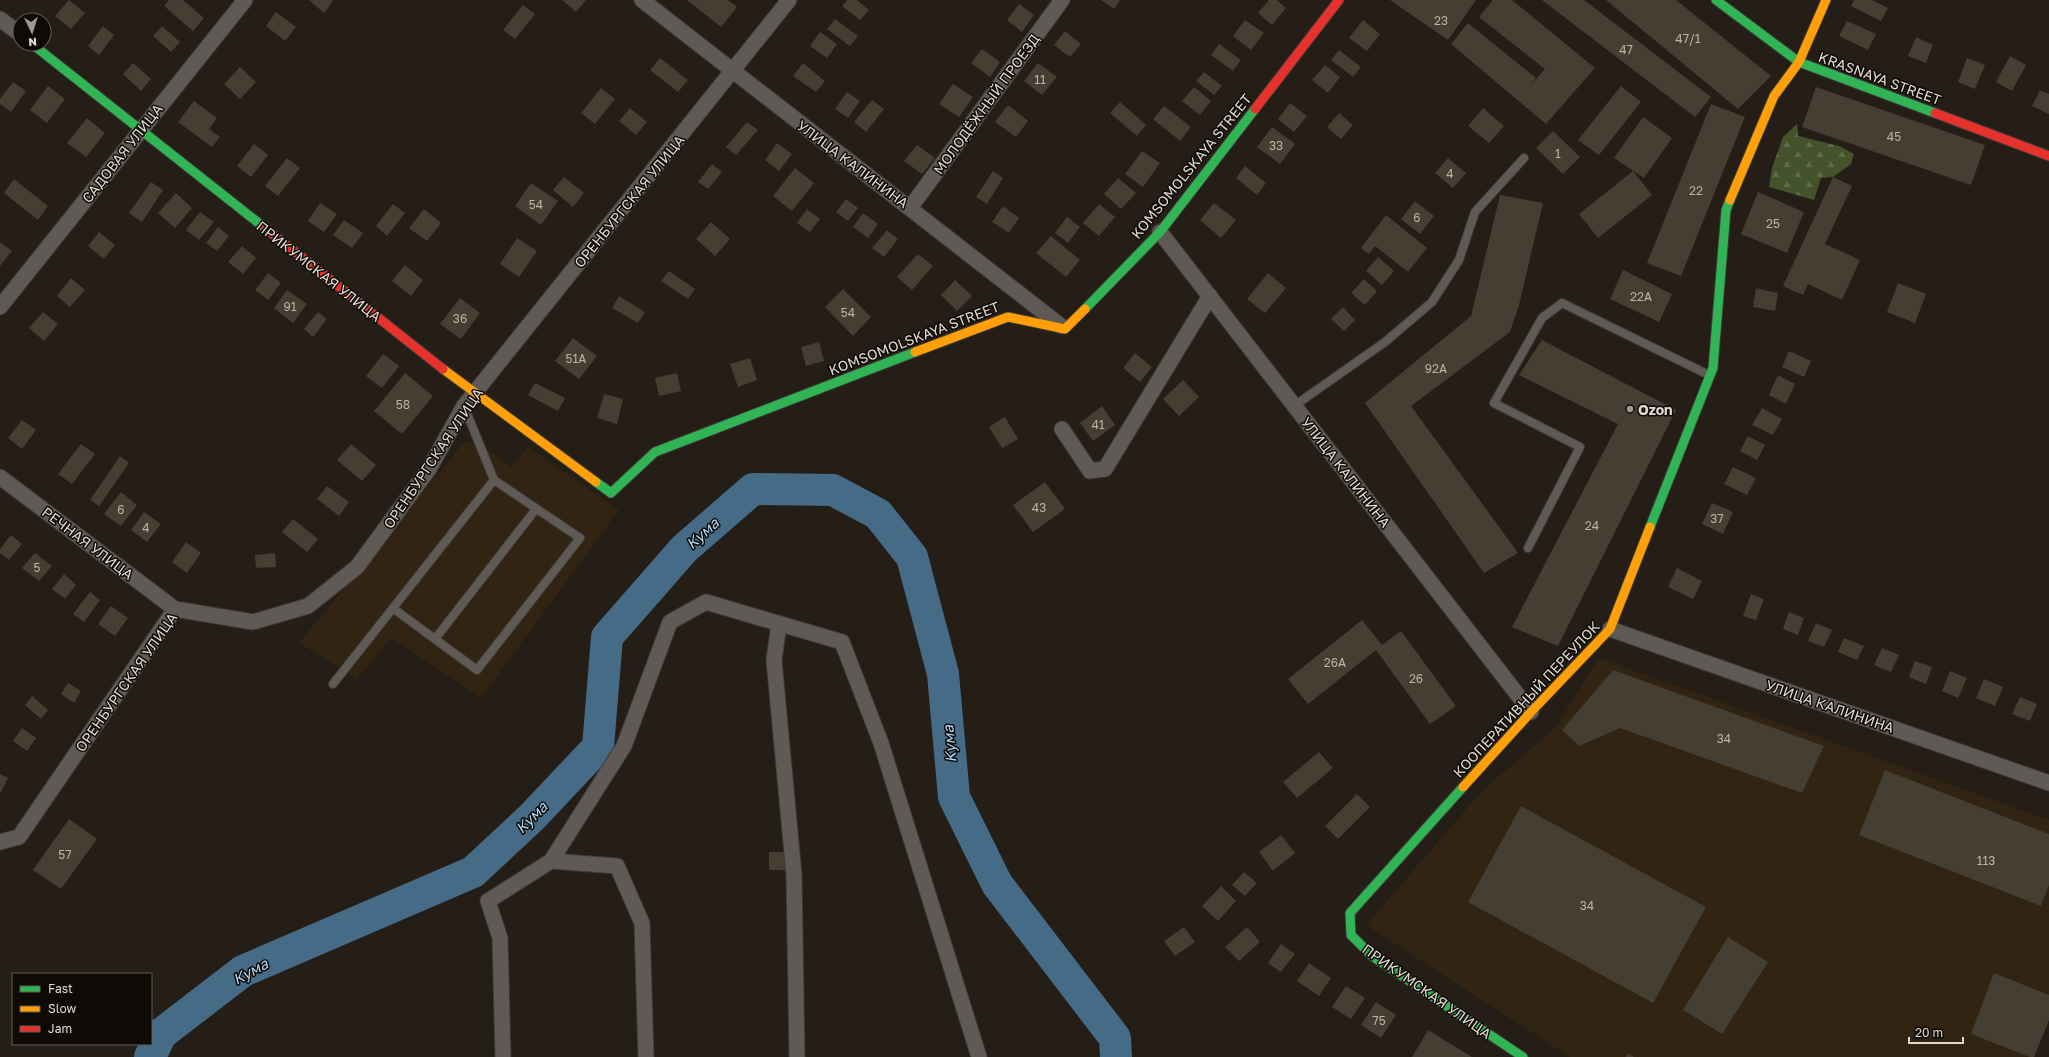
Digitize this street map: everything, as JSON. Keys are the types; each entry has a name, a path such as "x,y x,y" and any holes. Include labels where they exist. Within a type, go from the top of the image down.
{"street":[{"name":"САДОВАЯ УЛИЦА","path":"0,307 244,0"},
{"name":"УЛИЦА КАЛИНИНА","path":"642,0 1065,329"},
{"name":"ОРЕНБУРГСКАЯ УЛИЦА","path":"0,842 19,837 175,609 253,622 308,606 357,567 429,469 464,406 733,72 789,0"},
{"name":"МОЛОДЁЖНЫЙ ПРОЕЗД","path":"910,208 1062,0"},
{"name":"KOMSOMOLSKAYA STREET","path":"611,493 655,452 1008,317 1065,329 1160,232 1339,0"},
{"name":"KRASNAYA STREET","path":"1716,0 1799,62 2049,156"},
{"name":"КООПЕРАТИВНЫЙ ПЕРЕУЛОК","path":"1350,913 1531,712 1610,629 1713,368 1726,210 1774,96 1799,62 1826,0"},
{"path":"0,19 12,28"},
{"name":"ПРИКУМСКАЯ УЛИЦА","path":"42,52 474,394 611,493"},
{"name":"УЛИЦА КАЛИНИНА","path":"1160,232 1531,712"},
{"path":"1062,429 1090,471 1105,469 1210,296"},
{"name":"РЕЧНАЯ УЛИЦА","path":"0,477 175,609"},
{"path":"503,1057 500,938 488,901 551,860 624,746 670,622 706,602 842,642 881,742 979,1057"},
{"path":"779,624 774,660 794,875 797,1057"},
{"name":"УЛИЦА КАЛИНИНА","path":"1610,629 2049,783"},
{"path":"551,860 617,866 642,923 646,1057"},
{"name":"ПРИКУМСКАЯ УЛИЦА","path":"1350,913 1351,935 1372,956 1523,1057"}],"lane":[{"path":"1294,406 1385,342 1432,302 1458,260 1475,212 1524,158"},
{"path":"1528,548 1580,446 1494,403 1542,318 1562,303 1710,375"},
{"path":"394,609 477,670 580,538 494,480 464,406"},
{"path":"333,684 394,609 494,480"},
{"path":"435,639 536,509"}],"shaded area":[{"path":"465,441 490,451 511,467 528,447 619,510 481,698 391,638 357,679 299,643"},
{"path":"1599,658 2049,820 2049,1006 2029,1057 1570,1057 1366,925 1482,791 1555,728"}],"green space":[{"path":"1797,124 1798,136 1839,146 1854,154 1851,164 1833,177 1821,178 1814,200 1769,187 1772,168 1783,137"}],"building":[{"path":"69,0 85,13 71,29 55,16"},
{"path":"169,0 183,0 204,18 193,31 164,6"},
{"path":"309,0 331,0 333,1 324,13"},
{"path":"562,0 586,0 576,12"},
{"path":"687,0 728,0 737,7 721,27"},
{"path":"847,0 857,0 869,10 860,20 842,6"},
{"path":"1101,0 1120,0 1114,9"},
{"path":"1269,0 1277,0 1286,8 1272,25 1258,13"},
{"path":"1390,0 1476,0 1448,40"},
{"path":"1493,0 1512,0 1595,68 1546,124 1451,44 1468,23 1536,78 1529,87 1545,69 1479,17"},
{"path":"1542,0 1584,0 1711,97 1695,117"},
{"path":"1606,0 1676,0 1771,76 1738,109"},
{"path":"1854,0 1872,0 1888,8 1881,21 1851,6"},
{"path":"1019,4 1034,15 1022,32 1007,20"},
{"path":"523,5 535,14 515,39 503,30"},
{"path":"276,12 296,27 285,41 266,26"},
{"path":"835,19 858,36 850,46 827,29"},
{"path":"1245,20 1264,33 1251,50 1233,36"},
{"path":"1363,20 1380,34 1367,51 1349,38"},
{"path":"1847,21 1876,34 1868,50 1839,36"},
{"path":"103,26 114,35 99,55 88,46"},
{"path":"162,26 180,42 171,52 153,36"},
{"path":"1065,31 1081,44 1070,57 1054,45"},
{"path":"820,32 837,44 827,58 810,46"},
{"path":"1916,37 1933,45 1926,63 1908,56"},
{"path":"1219,44 1241,60 1233,71 1211,55"},
{"path":"982,49 1000,62 990,77 971,63"},
{"path":"1339,50 1361,67 1353,77 1331,60"},
{"path":"2010,56 2026,65 2012,91 1996,82"},
{"path":"660,58 688,80 678,92 650,70"},
{"path":"1967,58 1985,65 1975,89 1958,82"},
{"path":"133,63 151,79 141,91 123,74"},
{"path":"803,63 825,81 816,92 793,76"},
{"path":"1038,63 1057,77 1042,95 1024,81"},
{"path":"1325,65 1340,77 1328,93 1312,80"},
{"path":"240,67 256,82 240,99 224,84"},
{"path":"1204,72 1222,86 1214,95 1196,81"},
{"path":"13,82 26,91 11,112 0,104 0,99"},
{"path":"953,84 973,97 959,117 939,104"},
{"path":"48,86 65,99 47,123 30,110"},
{"path":"1621,86 1641,102 1599,155 1578,140"},
{"path":"1194,87 1211,101 1200,115 1182,101"},
{"path":"1816,87 1985,145 1971,185 1802,127"},
{"path":"601,88 615,99 595,124 581,113"},
{"path":"2040,90 2049,94 2049,114 2032,106"},
{"path":"847,92 860,101 848,118 835,109"},
{"path":"872,100 884,109 866,132 854,122"},
{"path":"194,101 217,118 209,129 220,137 212,147 178,122"},
{"path":"1120,102 1146,125 1137,136 1110,113"},
{"path":"1290,103 1307,116 1294,132 1278,119"},
{"path":"1711,104 1745,117 1681,276 1647,263"},
{"path":"1008,105 1028,121 1016,137 995,122"},
{"path":"1164,106 1191,127 1180,141 1153,119"},
{"path":"630,108 647,122 636,135 619,121"},
{"path":"1483,108 1504,126 1489,143 1468,126"},
{"path":"1339,113 1353,125 1341,139 1327,127"},
{"path":"1643,117 1672,138 1644,178 1614,158"},
{"path":"87,118 105,133 86,157 67,143"},
{"path":"747,122 758,130 736,155 726,147"},
{"path":"1272,127 1295,144 1280,164 1257,147"},
{"path":"1553,131 1580,157 1563,174 1536,148"},
{"path":"777,143 792,154 779,171 765,160"},
{"path":"254,144 268,155 251,177 237,166"},
{"path":"917,145 935,158 922,174 904,161"},
{"path":"1142,151 1160,163 1143,187 1125,174"},
{"path":"287,158 300,168 278,196 265,186"},
{"path":"1448,158 1466,173 1453,188 1435,173"},
{"path":"712,164 722,172 708,189 698,182"},
{"path":"1245,166 1266,183 1257,195 1236,178"},
{"path":"795,168 814,183 792,211 773,196"},
{"path":"993,171 1003,178 987,204 976,197"},
{"path":"1633,171 1652,195 1598,238 1579,214"},
{"path":"564,177 584,193 573,207 553,190"},
{"path":"1833,177 1852,186 1825,244 1860,260 1842,300 1808,284 1803,295 1783,286"},
{"path":"1118,178 1136,193 1121,209 1104,194"},
{"path":"14,179 48,206 38,220 4,193"},
{"path":"151,182 163,190 142,222 129,213"},
{"path":"531,183 558,201 541,225 515,206"},
{"path":"1758,192 1804,212 1787,253 1741,234"},
{"path":"176,193 192,208 175,228 158,213"},
{"path":"1500,195 1543,203 1519,305 1510,332 1411,406 1518,553 1484,573 1365,403 1471,316"},
{"path":"846,199 858,208 848,221 836,212"},
{"path":"1415,201 1434,216 1420,234 1401,219"},
{"path":"320,203 337,214 324,232 308,221"},
{"path":"1214,203 1236,220 1221,238 1200,220"},
{"path":"393,204 405,213 387,236 376,226"},
{"path":"1099,204 1115,217 1099,236 1083,223"},
{"path":"1003,206 1019,218 1009,233 992,222"},
{"path":"424,209 441,223 427,241 409,228"},
{"path":"807,209 820,219 810,232 797,223"},
{"path":"200,212 214,222 199,240 186,230"},
{"path":"863,213 878,224 868,238 853,227"},
{"path":"1386,215 1427,248 1408,272 1375,246 1369,254 1361,248"},
{"path":"1067,217 1080,227 1068,243 1055,233"},
{"path":"344,220 363,233 352,248 333,235"},
{"path":"711,222 730,239 715,256 696,239"},
{"path":"218,227 229,236 217,251 206,243"},
{"path":"887,230 898,239 884,257 872,248"},
{"path":"99,232 115,245 104,259 88,246"},
{"path":"1051,236 1080,260 1066,277 1036,253"},
{"path":"517,238 537,251 519,277 500,264"},
{"path":"0,242 12,251 0,266"},
{"path":"242,246 256,258 243,274 228,262"},
{"path":"918,254 933,266 912,290 897,277"},
{"path":"1378,257 1394,271 1382,285 1366,271"},
{"path":"405,265 423,280 411,296 392,281"},
{"path":"1623,270 1672,294 1659,322 1610,299"},
{"path":"669,271 695,289 688,299 661,281"},
{"path":"268,273 281,283 268,300 255,290"},
{"path":"1268,273 1286,288 1265,313 1247,299"},
{"path":"71,278 85,290 70,307 57,296"},
{"path":"1364,279 1377,291 1365,305 1351,293"},
{"path":"955,280 972,296 957,311 941,295"},
{"path":"1898,283 1926,294 1915,323 1887,312"},
{"path":"1756,288 1778,293 1775,311 1753,307"},
{"path":"843,289 871,317 853,336 825,307"},
{"path":"287,290 307,304 293,323 274,308"},
{"path":"619,296 645,312 638,323 612,308"},
{"path":"460,298 480,313 461,339 440,324"},
{"path":"1343,307 1355,320 1344,331 1331,319"},
{"path":"43,312 58,324 44,341 29,328"},
{"path":"318,312 327,319 313,337 304,329"},
{"path":"573,338 597,356 579,379 555,361"},
{"path":"1542,340 1676,410 1558,646 1512,627 1618,424 1519,375"},
{"path":"819,342 824,361 806,366 801,347"},
{"path":"1789,351 1811,361 1804,377 1782,367"},
{"path":"1135,353 1152,367 1140,382 1123,368"},
{"path":"383,354 399,366 382,388 366,376"},
{"path":"750,358 757,380 738,387 730,364"},
{"path":"405,373 433,396 402,434 374,411"},
{"path":"677,373 681,391 659,396 655,378"},
{"path":"1778,375 1795,384 1786,404 1769,395"},
{"path":"1183,380 1199,397 1179,416 1163,399"},
{"path":"535,383 565,398 558,411 528,395"},
{"path":"604,394 623,399 617,424 597,418"},
{"path":"1102,406 1115,425 1093,441 1080,423"},
{"path":"1762,408 1782,419 1773,435 1752,425"},
{"path":"1005,417 1018,439 1002,448 989,427"},
{"path":"22,420 36,430 22,449 8,438"},
{"path":"1748,436 1765,445 1757,460 1740,451"},
{"path":"81,444 95,454 72,484 58,474"},
{"path":"351,444 376,465 362,481 337,460"},
{"path":"120,456 129,463 99,506 90,500"},
{"path":"1733,467 1756,478 1747,495 1724,484"},
{"path":"1045,482 1065,509 1033,532 1013,505"},
{"path":"327,486 349,502 339,516 317,499"},
{"path":"121,492 137,505 121,526 104,514"},
{"path":"1712,503 1733,512 1723,534 1702,524"},
{"path":"144,512 161,524 147,542 131,530"},
{"path":"293,519 318,539 307,552 282,532"},
{"path":"11,535 22,544 9,560 0,553 0,549"},
{"path":"186,542 201,553 187,573 172,562"},
{"path":"35,553 52,566 39,581 22,568"},
{"path":"275,553 276,567 256,568 255,555"},
{"path":"1677,568 1702,581 1693,599 1668,587"},
{"path":"64,574 76,585 65,599 52,589"},
{"path":"90,592 100,600 84,622 73,614"},
{"path":"1751,594 1764,599 1756,620 1743,616"},
{"path":"111,606 128,618 115,636 98,624"},
{"path":"1789,612 1804,618 1798,635 1783,629"},
{"path":"1362,620 1382,645 1401,631 1456,706 1430,724 1376,650 1308,704 1288,679"},
{"path":"1816,623 1832,630 1824,647 1808,641"},
{"path":"1844,638 1864,646 1857,660 1838,652"},
{"path":"1882,648 1899,655 1891,672 1874,665"},
{"path":"1915,661 1932,667 1926,684 1909,677"},
{"path":"1613,670 1824,746 1802,793 1620,728 1579,746 1562,730"},
{"path":"1950,671 1967,678 1958,698 1942,691"},
{"path":"1984,679 2003,687 1995,706 1976,698"},
{"path":"68,683 81,691 74,703 61,694"},
{"path":"32,696 48,710 41,719 25,705"},
{"path":"2020,697 2037,704 2030,721 2012,714"},
{"path":"22,728 36,738 27,751 13,741"},
{"path":"1319,752 1333,768 1297,798 1283,782"},
{"path":"1885,770 2049,834 2049,885 2041,906 1859,835"},
{"path":"0,774 8,778 0,794"},
{"path":"1357,794 1370,807 1338,839 1325,826"},
{"path":"1521,806 1706,907 1653,1003 1468,902"},
{"path":"69,819 97,839 61,889 33,870"},
{"path":"1281,835 1295,853 1273,871 1259,852"},
{"path":"769,852 785,852 785,870 769,870"},
{"path":"1244,872 1257,883 1245,896 1232,885"},
{"path":"1221,886 1236,901 1218,921 1202,906"},
{"path":"1184,927 1195,942 1175,956 1164,941"},
{"path":"1247,927 1260,942 1239,961 1225,947"},
{"path":"1728,937 1768,962 1722,1034 1683,1010"},
{"path":"1281,944 1295,954 1281,972 1268,963"},
{"path":"1309,963 1331,978 1319,996 1297,981"},
{"path":"1994,973 2049,995 2049,1020 2034,1057 2030,1057 1971,1034"},
{"path":"1346,986 1365,998 1351,1019 1332,1007"},
{"path":"1376,1002 1396,1015 1381,1038 1361,1025"},
{"path":"1428,1030 1472,1057 1412,1057"},
{"path":"1628,1053 1634,1057 1626,1057"}],"waterway":[{"name":"Кума","path":"150,1057 161,1034 243,971 473,872 532,817 598,747 607,637 684,549 753,489 833,490 878,514 912,557 943,674 954,797 997,884 1115,1038 1116,1057"}],"traffic: fast":[{"path":"1716,0 1799,62 1935,113"},
{"path":"42,52 265,228"},
{"path":"1085,309 1160,232 1255,109"},
{"path":"1650,527 1713,368 1726,210 1730,200"},
{"path":"596,482 611,493 655,452 915,352"},
{"path":"1463,787 1350,913 1351,935 1372,956 1523,1057"}],"traffic: slow":[{"path":"1730,200 1774,96 1799,62 1826,0"},
{"path":"915,352 1008,317 1065,329 1085,309"},
{"path":"443,369 596,482"},
{"path":"1463,787 1531,712 1610,629 1650,527"}],"traffic: jam":[{"path":"1255,109 1339,0"},
{"path":"1935,113 2049,156"},
{"path":"265,228 443,369"}],"place":[{"name":"Ozon","path":"1630,409"}]}
